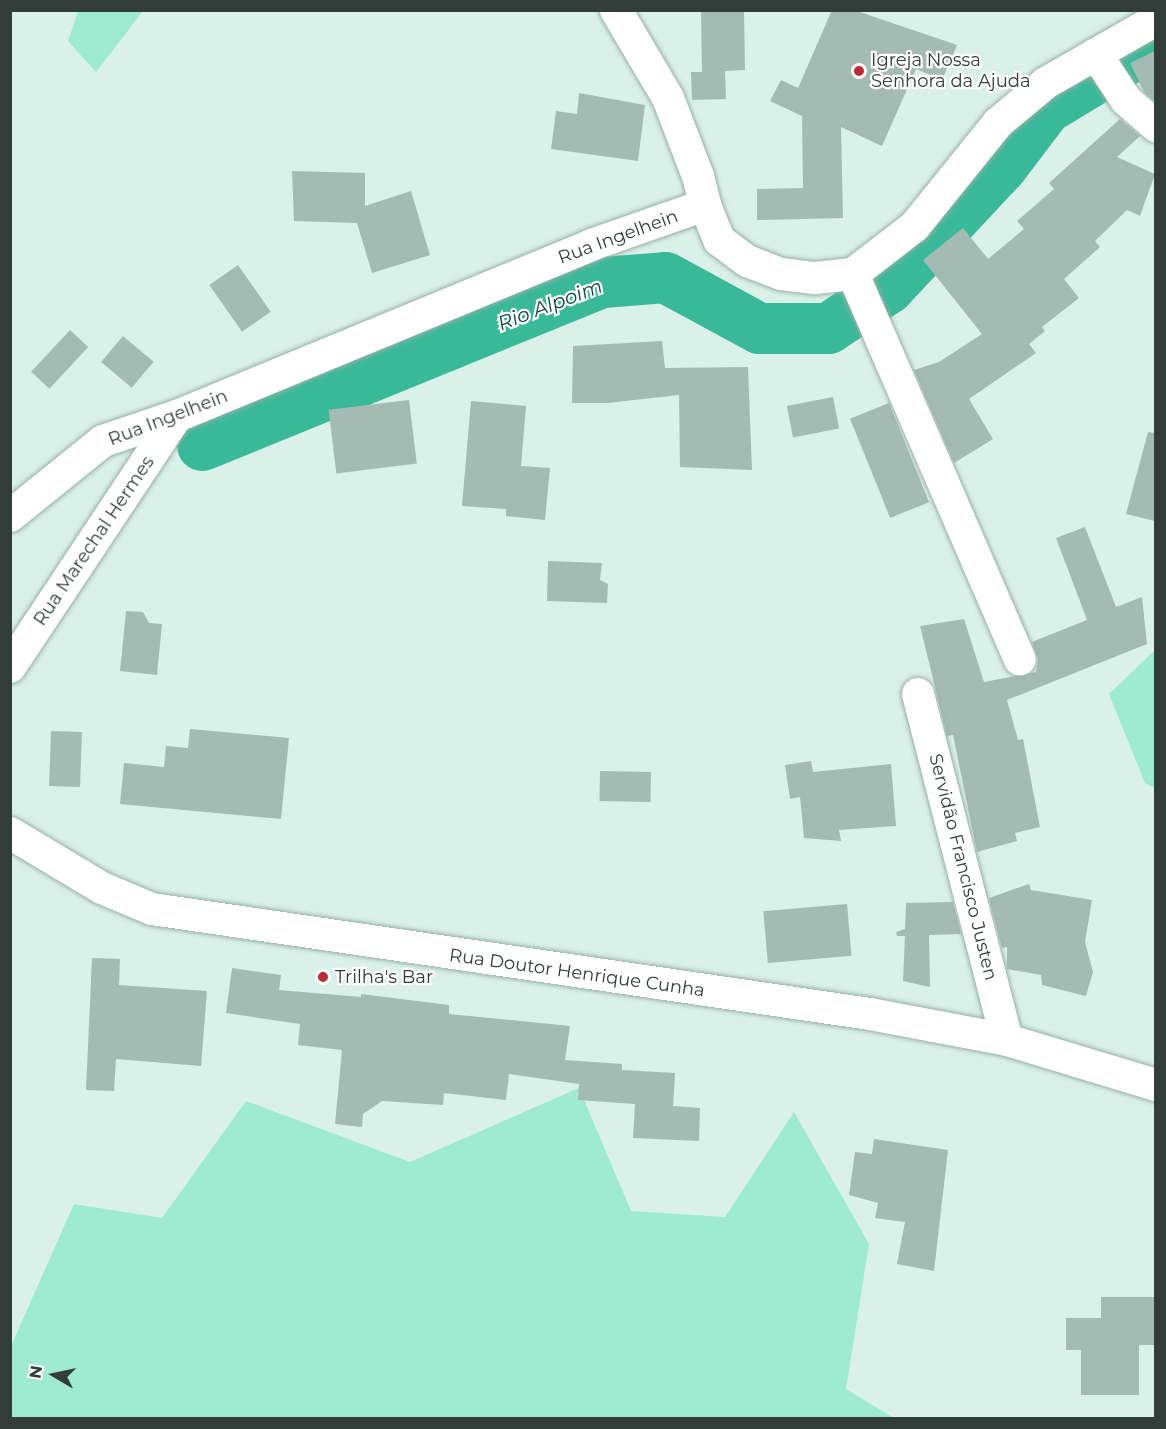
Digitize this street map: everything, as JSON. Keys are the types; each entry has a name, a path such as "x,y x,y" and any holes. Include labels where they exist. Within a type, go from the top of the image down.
{"street":[{"path":"616,10 668,98 698,176 705,205 719,240 747,261 781,274 815,278 854,275 915,226 998,123 1046,83 1155,20"},
{"path":"1096,55 1126,100 1155,126"},
{"name":"Rua Ingelhein","path":"10,516 104,441 177,416 591,245 705,205"},
{"path":"854,275 1020,659"},
{"name":"Rua Marechal Hermes","path":"10,667 177,416"},
{"name":"Servidão Francisco Justen","path":"918,694 1007,1040"},
{"name":"Rua Doutor Henrique Cunha","path":"10,833 102,888 152,909 850,1011 1007,1040 1155,1085"}],"green space":[{"path":"78,10 143,11 96,72 68,41"},
{"path":"1155,650 1155,788 1145,783 1109,694"},
{"path":"579,1088 631,1211 725,1217 794,1112 869,1244 846,1389 894,1418 11,1418 11,1346 74,1204 162,1218 246,1101 410,1162"}],"building":[{"path":"701,10 744,10 745,70 725,71 726,99 692,100 691,72 702,72"},
{"path":"832,10 854,10 957,45 942,80 916,69 882,146 841,127 843,218 757,220 757,189 803,188 802,116 770,101 781,80 798,88"},
{"path":"1155,51 1155,102 1144,92 1130,63"},
{"path":"579,93 645,105 638,161 551,149 556,111 577,114"},
{"path":"1120,119 1140,136 1117,157 1155,174 1140,216 1127,210 1095,241 1100,247 1064,279 1079,298 1042,327 1045,331 1029,344 1036,353 969,399 993,439 954,463 914,370 939,362 982,334 923,260 963,228 988,259 1024,229 1017,221 1054,189 1049,183"},
{"path":"292,171 365,173 365,206 411,191 430,255 372,273 357,223 294,221"},
{"path":"238,265 271,312 242,332 209,285"},
{"path":"70,330 88,347 49,389 31,372"},
{"path":"123,336 154,362 132,388 101,362"},
{"path":"662,341 665,368 748,367 752,470 680,467 679,395 608,403 572,403 573,346"},
{"path":"833,397 839,428 793,437 787,406"},
{"path":"409,400 417,464 336,473 329,410"},
{"path":"471,401 526,406 521,466 550,468 545,520 506,516 506,509 462,506"},
{"path":"889,403 929,502 890,518 850,419"},
{"path":"1148,432 1155,433 1155,521 1126,514"},
{"path":"1085,527 1116,607 1142,597 1147,644 1007,700 1018,740 1023,739 1040,827 1015,833 1017,841 977,852 953,735 947,736 920,626 964,619 984,682 1036,672 1038,660 1032,642 1087,620 1056,538"},
{"path":"548,561 602,563 600,580 608,584 607,603 547,601"},
{"path":"126,611 143,612 149,623 162,624 157,675 120,671"},
{"path":"190,729 289,738 281,819 120,804 124,763 164,767 166,746 188,748"},
{"path":"51,731 82,732 80,787 49,786"},
{"path":"811,761 813,772 891,764 896,826 839,830 841,841 804,838 800,797 790,799 785,765"},
{"path":"600,771 651,772 650,802 599,801"},
{"path":"1029,884 1031,890 1092,900 1085,942 1093,972 1086,996 1042,985 1041,975 1007,969 1007,947 1002,948 989,898"},
{"path":"953,902 961,934 929,935 930,987 903,981 905,936 897,936 896,932 905,929 906,903"},
{"path":"847,904 852,956 768,963 763,911"},
{"path":"92,958 120,959 119,985 207,991 201,1066 116,1059 114,1091 86,1090"},
{"path":"232,968 281,975 279,990 361,997 361,994 449,1005 449,1014 570,1026 565,1060 622,1064 622,1070 675,1073 673,1106 700,1108 699,1141 633,1138 635,1104 578,1100 579,1084 509,1074 506,1100 444,1093 443,1105 382,1101 363,1114 362,1127 335,1124 342,1050 298,1045 300,1024 226,1013"},
{"path":"874,1139 948,1150 934,1271 897,1264 905,1222 875,1218 878,1203 849,1195 855,1152 872,1154"},
{"path":"1101,1297 1155,1297 1155,1345 1139,1345 1139,1395 1081,1395 1081,1350 1066,1350 1066,1318 1101,1318"}],"waterway":[{"name":"Rio Alpoim","path":"202,445 602,282 665,277 759,328 828,328 888,288 1001,167 1046,108 1156,41"}],"place":[{"name":"Igreja Nossa Senhora da Ajuda","path":"859,71"},
{"name":"Trilha's Bar","path":"323,977"}]}
